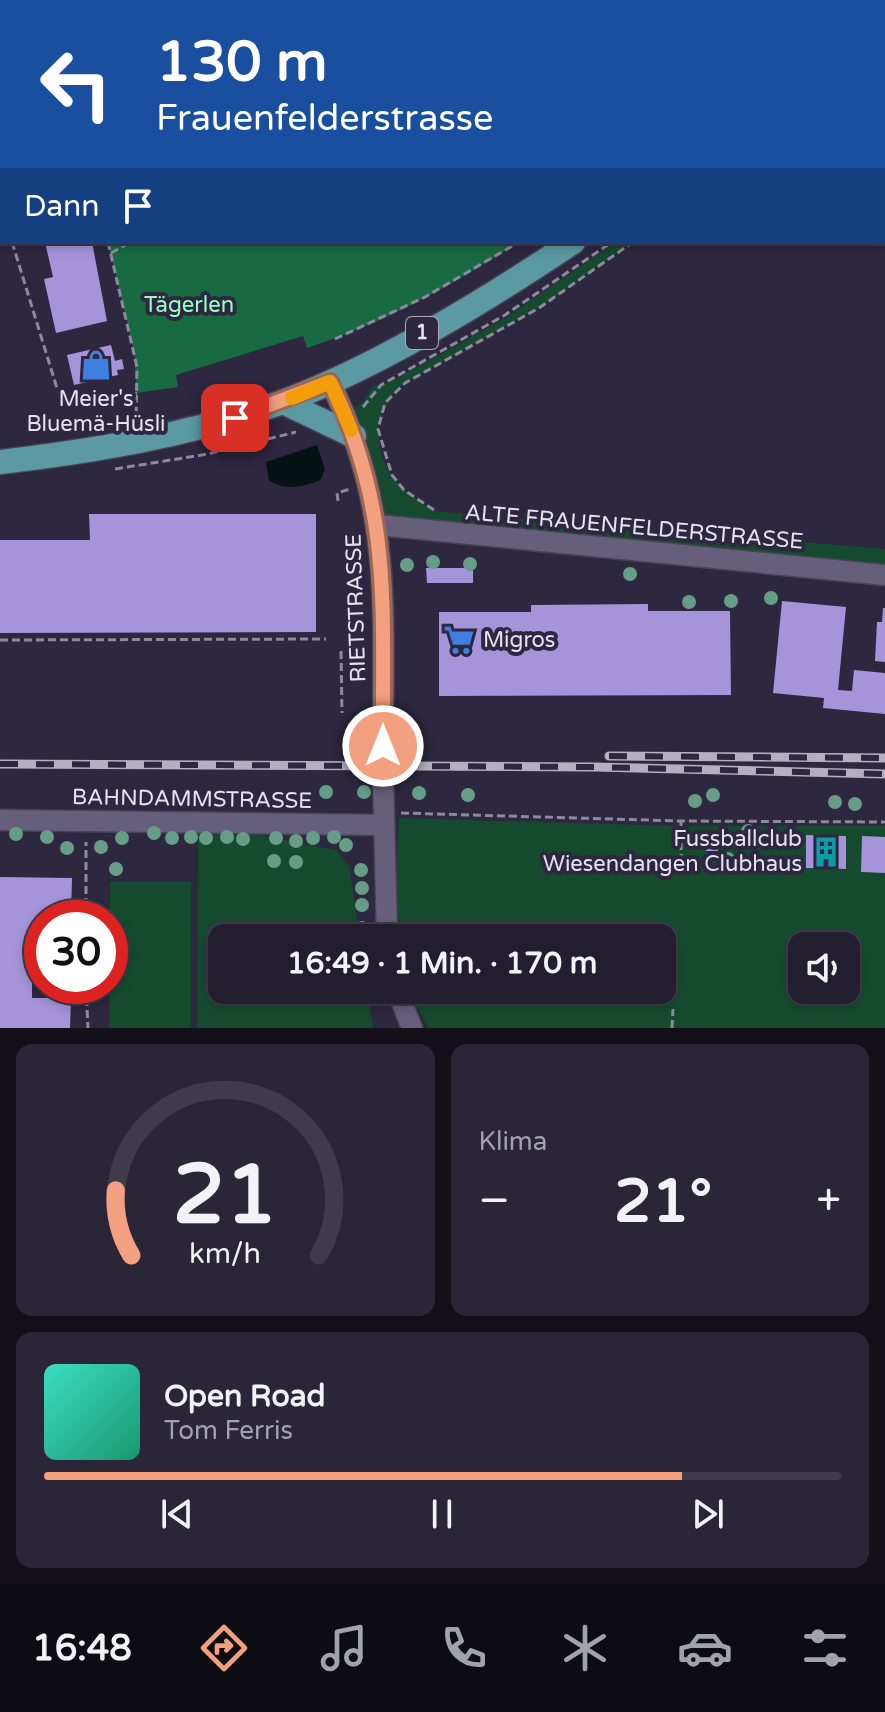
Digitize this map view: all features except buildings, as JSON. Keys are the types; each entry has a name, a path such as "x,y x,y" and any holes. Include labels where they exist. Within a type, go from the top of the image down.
{"main road":[{"name":"1","path":"0,462 168,436 283,402 330,382 512,283 579,252"},
{"path":"283,402 354,436"}],"street":[{"name":"RIETSTRASSE","path":"330,382 354,436 370,483 378,525 382,567 383,746"},
{"name":"ALTE FRAUENFELDERSTRASSE","path":"378,525 454,535 885,575"},
{"path":"383,775 387,924"},
{"name":"BAHNDAMMSTRASSE","path":"0,820 383,819"},
{"path":"403,1004 412,1028"}],"path":[{"path":"13,244 60,398 74,406 137,393"},
{"path":"109,244 134,351 136,420"},
{"path":"111,253 127,244"},
{"path":"335,339 425,297 516,244"},
{"path":"579,252 605,244"},
{"path":"454,535 441,516 404,490 392,475 378,429 385,403 405,383 539,308 630,244"},
{"path":"208,454 309,428"},
{"path":"338,501 337,493 350,489"},
{"path":"0,640 326,639"},
{"path":"341,651 342,713"},
{"path":"383,819 885,822"},
{"path":"86,821 86,900"},
{"path":"681,821 681,874"},
{"path":"87,1004 88,1028"},
{"path":"672,1028 673,1009"}],"green space":[{"name":"Tägerlen","path":"108,244 516,244 416,302 362,327 307,348 303,336 176,375 178,387 137,393 134,351"},
{"path":"613,244 630,244 539,308 405,383 394,394 380,420 378,434 384,463 407,491 434,511 885,549 885,575 378,525 345,414 363,402 373,386 389,383 507,317"},
{"path":"399,818 680,826 885,826 885,1028 428,1028 416,1004 676,1004 676,924 400,924 395,894"},
{"path":"198,823 336,850 349,866 358,924 208,924 208,1004 370,1004 373,1028 197,1028"},
{"path":"110,882 191,882 191,1028 109,1028 109,1004 128,1004 128,900 110,900"}],"shaded area":[{"path":"317,445 325,470 320,480 294,487 280,486 269,480 266,462"}],"railway":[{"path":"609,756 885,758"},
{"path":"0,764 595,767 885,774"}],"slow traffic":[{"path":"292,398 330,382 351,430"}],"place":[{"name":"Meier's Bluemä-Hüsli","path":"96,365"},
{"name":"Migros","path":"459,640"},
{"name":"Fussballclub Wiesendangen Clubhaus","path":"826,852"}],"route":[{"path":"235,418 330,382 340,402 362,457 378,525 382,567 383,746"}]}
